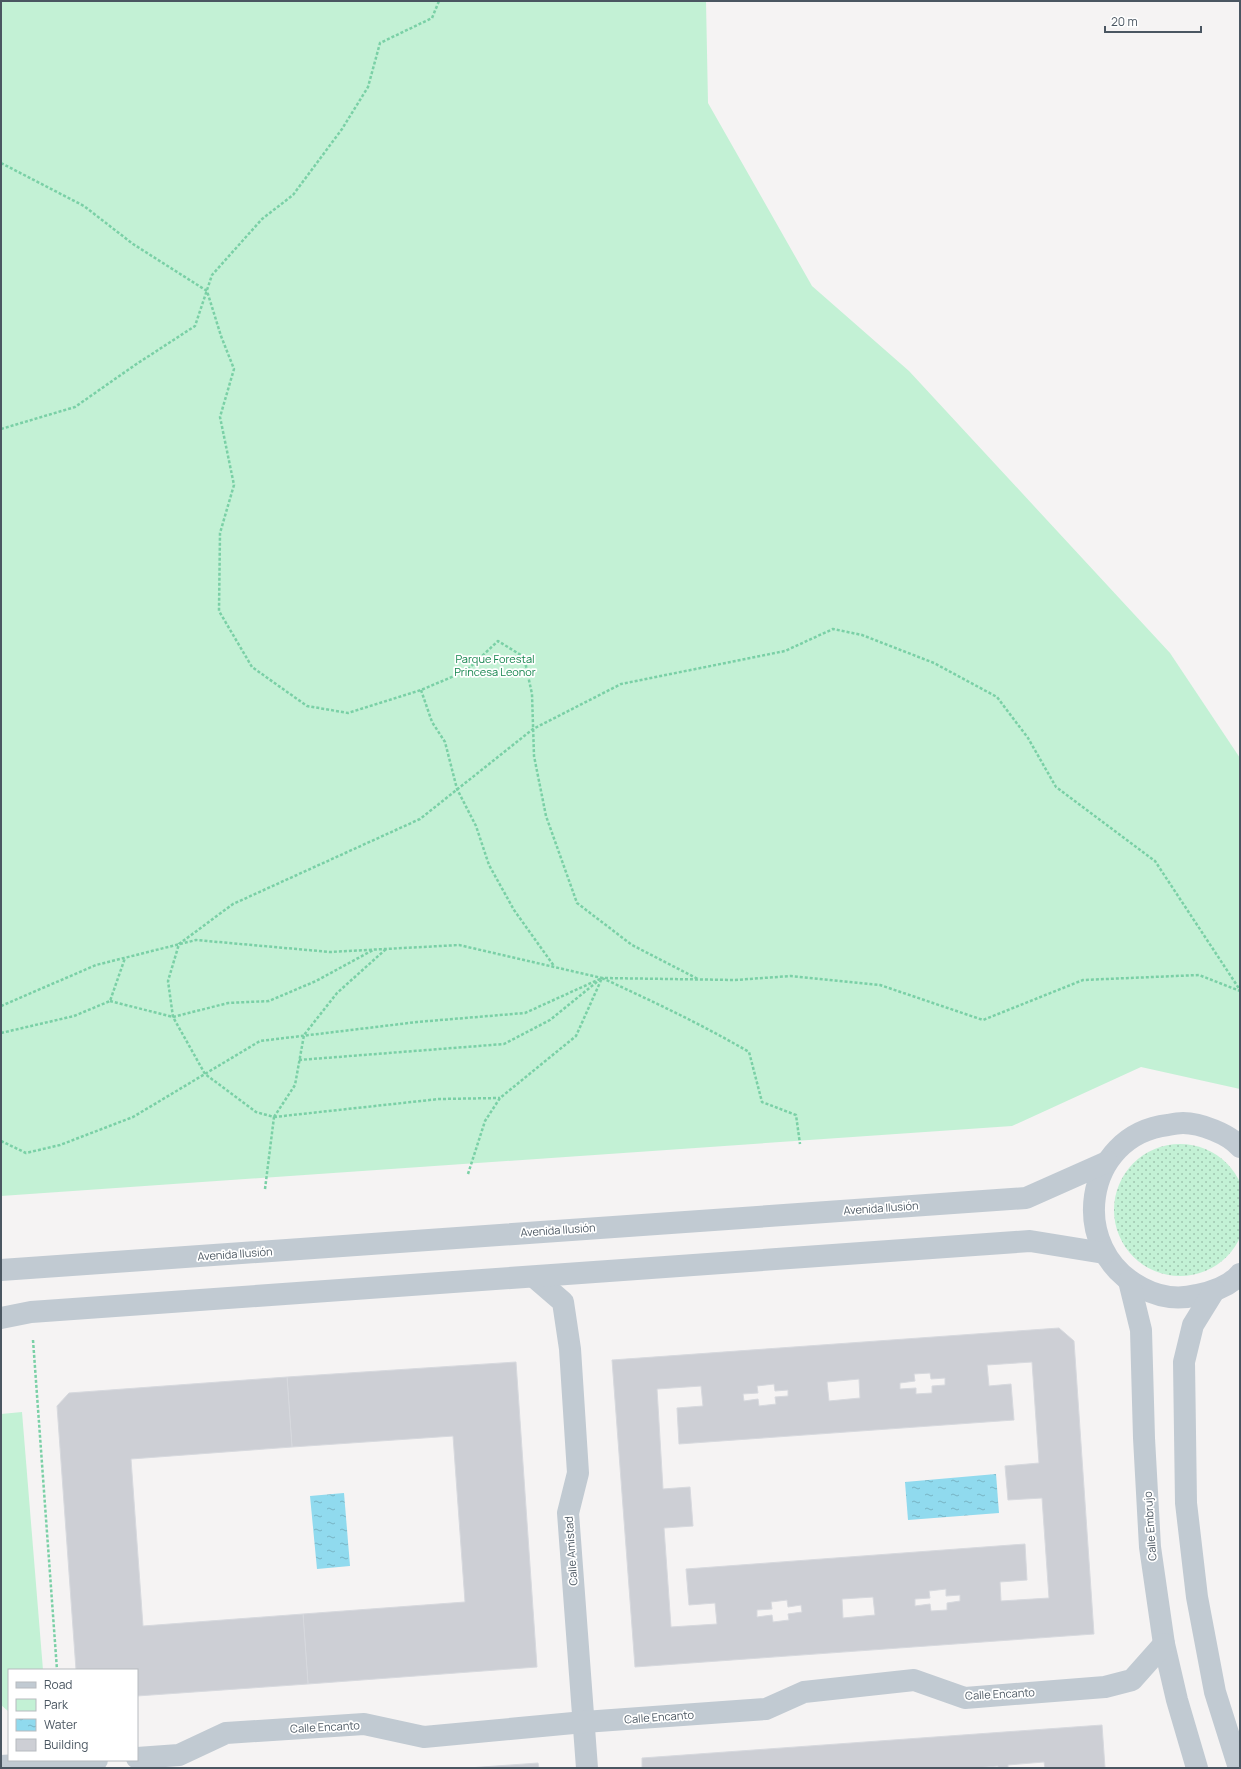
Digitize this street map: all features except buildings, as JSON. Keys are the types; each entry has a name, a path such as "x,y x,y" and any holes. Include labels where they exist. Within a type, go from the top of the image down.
{"street":[{"path":"1214,1292 1185,1298 1155,1294 1129,1281 1115,1269 1104,1253 1095,1231 1093,1207 1097,1184 1107,1162 1128,1140 1154,1126 1183,1123 1212,1129 1240,1147"},
{"name":"Avenida Ilusión","path":"1,1270 1026,1198 1107,1162"},
{"path":"1,1318 31,1312 1030,1241 1104,1253"},
{"path":"1239,1768 1215,1692 1197,1597 1186,1503 1184,1362 1193,1325 1214,1292 1240,1274"},
{"name":"Calle Amistad","path":"534,1277 563,1302 570,1349 578,1473 568,1513 587,1768"},
{"name":"Calle Embrujo","path":"1129,1281 1141,1330 1144,1438 1150,1548 1164,1644 1177,1700 1197,1768"},
{"name":"Calle Encanto","path":"138,1758 179,1755 226,1733 364,1724 424,1737 584,1722 766,1709 804,1692 914,1680 966,1698 1105,1687 1132,1680 1164,1644"},
{"path":"1,1766 81,1761"}],"path":[{"path":"1,428 75,407 135,365 195,326 212,274 262,219 293,195 342,129 368,87 380,44 432,18 439,1"},
{"path":"1,164 84,206 133,244 206,291 234,369 220,418 234,485 220,533 219,611 252,667 306,706 348,713 421,690 466,671 498,641 524,657 532,694 534,756 546,816 577,903 632,945 698,979"},
{"path":"500,1098 439,1099 274,1116 256,1112 205,1074 173,1017 168,981 179,944 233,904 420,819 533,729 620,684 785,651 833,629 862,635 934,663 997,698 1028,738 1056,787 1155,861 1240,991"},
{"path":"421,690 432,722 445,742 457,789 476,826 490,865 514,910 554,966"},
{"path":"1,1006 96,965 196,940 330,952 459,945 602,978 686,1017 749,1052 762,1102 796,1115 800,1144"},
{"path":"265,1189 274,1116 295,1085 304,1035 337,994 386,949"},
{"path":"1,1033 74,1016 110,1001 173,1017 228,1003 270,1000 316,981 374,950"},
{"path":"110,1001 125,958"},
{"path":"1,1141 26,1153 60,1145 133,1117 260,1041 417,1022 525,1013 602,978 735,980 791,976 880,985 983,1020 1083,980 1199,975 1240,991"},
{"path":"299,1060 504,1044 550,1020 602,978"},
{"path":"468,1174 485,1121 500,1098 576,1036 602,978"},
{"path":"31,1312 57,1669"}],"green space":[{"name":"Parque Forestal Princesa Leonor","path":"1,1 706,1 708,103 812,286 909,371 1170,653 1240,758 1240,1089 1141,1067 1012,1126 1,1196"},
{"path":"1180,1144 1205,1149 1222,1159 1231,1168 1241,1185 1241,1235 1231,1252 1222,1261 1205,1271 1180,1276 1155,1271 1138,1261 1129,1252 1119,1235 1114,1210 1119,1185 1129,1168 1138,1159 1155,1149"},
{"path":"22,1412 43,1669 8,1669 8,1711 1,1705 1,1414"}],"water":[{"path":"996,1474 999,1513 908,1520 905,1482"},
{"path":"344,1493 350,1566 317,1569 310,1496"}]}
